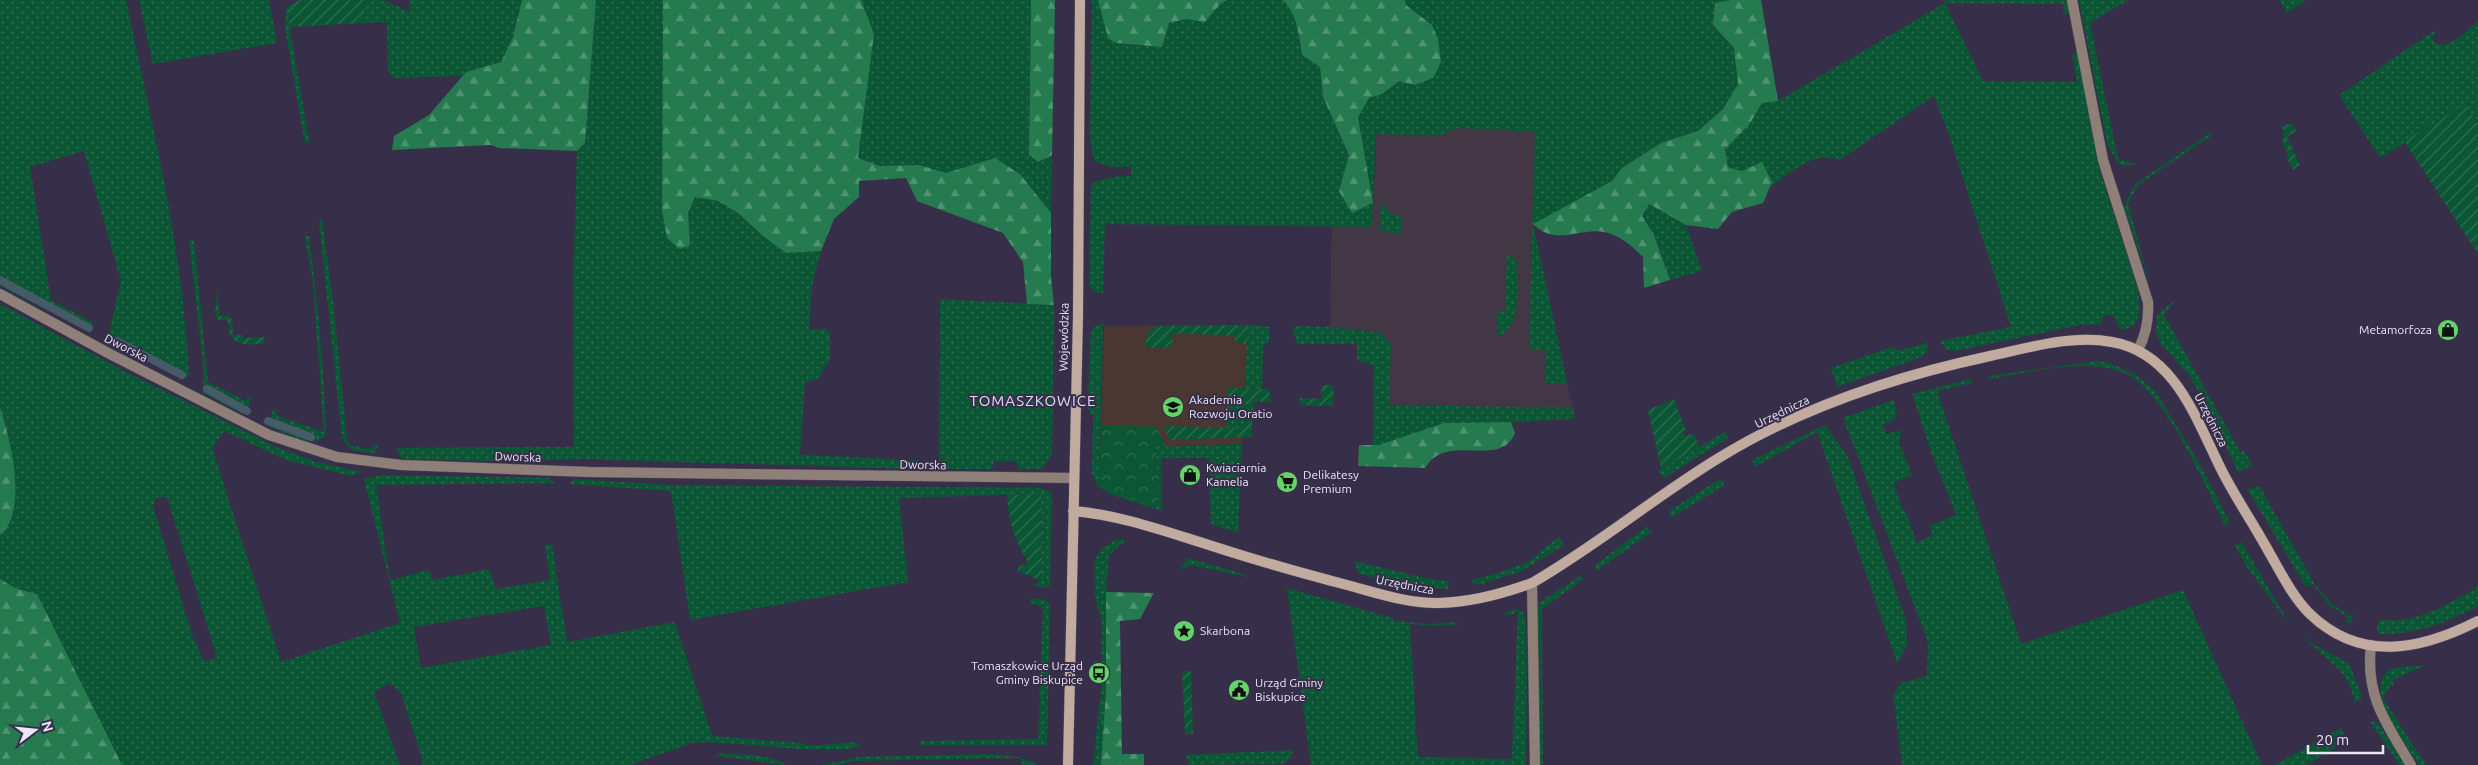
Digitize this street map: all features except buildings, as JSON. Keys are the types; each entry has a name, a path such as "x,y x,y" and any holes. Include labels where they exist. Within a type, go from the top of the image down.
{"street":[{"name":"Wojewódzka","path":"1068,765 1080,0"},
{"path":"2072,0 2103,160 2148,302 2149,315 2145,337 2138,350"},
{"name":"Dworska","path":"0,294 108,353 270,435 337,457 400,465 572,471 1074,478"},
{"name":"Urzędnicza","path":"1073,511 1098,513 1142,524 1268,564 1398,598 1438,604 1469,601 1500,595 1532,583 1722,456 1832,401 1964,361 2057,343 2085,340 2112,342 2138,350 2159,365 2189,401 2222,472 2292,592 2309,612 2327,628 2350,640 2394,648 2434,641 2478,621"},
{"path":"1532,583 1536,765"},
{"path":"2371,645 2368,667 2375,700 2382,716 2411,765"}],"shaded area":[{"path":"1457,125 1539,129 1533,224 1575,419 1511,422 1379,445 1382,333 1330,328 1332,225 1372,227 1377,129"},
{"name":"Akademia Rozwoju Oratio","path":"1248,325 1242,444 1156,447 1099,486 1104,326"}],"green space":[{"path":"0,0 126,0 156,140 173,233 186,327 189,375 185,378 181,379 112,343 108,337 121,281 84,151 30,167 51,300 92,322 93,330 90,332 0,286"},
{"path":"139,0 269,0 277,43 153,64"},
{"path":"300,0 364,0 364,23 290,27 286,7"},
{"path":"364,0 384,0 409,12 409,0 522,0 513,37 501,63 466,72 462,76 394,78 388,72 387,22 364,23"},
{"path":"522,0 596,0 585,143 577,151 499,148 491,145 392,150 394,136 429,115 466,72 501,62 513,37"},
{"path":"596,0 663,0 662,210 667,238 690,245 688,213 695,197 718,201 738,213 763,236 786,253 821,251 812,286 809,329 826,329 830,333 830,359 818,379 805,382 800,455 918,460 916,469 574,459 510,461 424,460 403,459 398,454 397,448 574,447 573,290 577,151 585,143"},
{"path":"663,0 861,0 874,34 858,158 880,166 919,165 946,173 995,158 1020,174 1051,213 1051,277 1054,305 1027,304 1023,262 1003,233 917,201 906,178 859,181 859,197 834,219 821,251 786,253 763,236 738,213 718,201 695,197 688,213 690,245 680,249 667,238 662,210"},
{"path":"861,0 1031,0 1029,155 1038,162 1052,155 1051,213 1020,174 995,158 946,173 919,165 880,166 858,158 874,34"},
{"path":"1031,0 1055,0 1052,155 1038,162 1029,155"},
{"path":"1092,0 1098,0 1108,38 1115,43 1162,47 1169,23 1186,19 1205,22 1221,3 1227,0 1282,0 1291,10 1294,17 1302,55 1320,67 1323,97 1349,156 1339,191 1373,202 1358,117 1368,98 1382,94 1399,80 1416,85 1432,25 1406,5 1405,0 1730,0 1715,3 1713,25 1734,48 1738,84 1723,109 1698,131 1661,143 1622,168 1612,181 1533,224 1567,383 1545,383 1546,350 1529,349 1535,132 1457,128 1439,136 1376,134 1372,227 1105,224 1103,293 1094,292 1089,286 1091,187 1093,182 1113,177 1131,176 1131,167 1110,167 1094,161 1090,137"},
{"path":"1098,0 1227,0 1221,3 1205,22 1186,19 1169,23 1162,47 1116,43 1108,38"},
{"path":"1282,0 1405,0 1406,5 1432,25 1438,39 1441,62 1433,78 1415,85 1399,81 1382,94 1369,98 1358,117 1373,203 1352,213 1339,191 1349,155 1323,97 1320,67 1302,55 1294,17 1291,10"},
{"path":"1730,0 1761,0 1778,101 1762,103 1749,125 1725,149 1728,167 1742,171 1762,162 1772,182 1763,203 1732,212 1718,229 1686,225 1649,204 1642,216 1654,235 1670,280 1644,288 1643,257 1618,237 1599,231 1561,235 1551,234 1542,231 1533,224 1612,181 1622,168 1661,143 1698,131 1723,109 1738,84 1734,48 1713,25 1715,3"},
{"path":"1945,0 2066,0 2069,14 2064,14 2063,4 1945,3"},
{"path":"2079,0 2128,0 2090,23 2118,159 2136,164 2125,166 2118,163 2107,144"},
{"path":"2279,0 2306,0 2287,13"},
{"path":"1945,3 1983,81 2077,82 2072,54 2077,53 2099,168 2138,290 2139,310 2133,326 2120,329 2113,315 2104,315 2101,324 2080,325 1955,351 1944,347 1940,341 2011,327 1949,135 1934,96 1840,160 1821,158 1812,160 1803,164 1770,187 1772,182 1728,167 1725,149 1749,125 1762,103 1778,101"},
{"path":"286,7 310,146 304,140 285,27"},
{"path":"2478,21 2478,125 2464,106 2380,158 2339,95 2434,31 2436,34 2431,38 2436,43 2442,45 2449,44 2462,36"},
{"path":"2464,105 2478,125 2478,254 2404,141"},
{"path":"2292,124 2296,131 2287,137 2300,165 2293,170 2287,158 2288,151 2283,141 2284,130 2281,127"},
{"path":"2210,133 2214,134 2138,185 2128,204 2150,284 2124,207 2135,184"},
{"path":"1381,202 1390,213 1402,217 1402,233 1379,232"},
{"path":"1649,204 1686,225 1702,271 1670,280 1654,235 1642,216"},
{"path":"322,219 333,301 347,440 349,445 368,449 379,444 375,453 351,449 342,438 319,221"},
{"path":"305,236 309,236 315,284 326,430 325,436 319,440 312,441 296,438 266,425 275,407 277,416 324,432 313,283"},
{"path":"194,240 208,382 246,401 252,395 246,413 243,414 203,393 203,363 189,241"},
{"path":"1507,253 1517,261 1517,303 1512,324 1498,336 1498,311 1505,311"},
{"path":"217,292 220,316 228,316 232,320 233,335 243,335 244,338 265,337 264,344 243,344 234,340 229,331 227,321 218,320 215,315"},
{"path":"940,299 1054,305 1052,454 1043,468 1019,470 1016,461 994,461 992,469 939,469"},
{"path":"2176,299 2164,315 2241,453 2244,451 2253,465 2238,472 2205,401 2188,374 2160,343 2156,330 2157,315"},
{"path":"0,304 124,371 278,448 320,463 362,472 352,476 286,460 224,431 212,448 281,662 400,623 364,479 380,475 549,478 554,483 376,485 390,580 429,570 433,580 489,569 496,589 550,580 545,545 552,544 567,642 675,622 712,736 801,743 810,746 857,742 860,746 848,749 803,749 711,742 692,743 630,765 421,765 423,762 401,694 390,683 374,692 400,765 122,765 37,594 17,589 0,579 0,535 14,512 15,485 8,432 0,407","holes":["167,497 217,657 217,658 204,661 192,635 153,506 156,498","544,606 551,645 421,668 414,627"]},
{"path":"1103,323 1099,486 1158,507 1156,447 1242,444 1238,533 1211,524 1209,458 1161,458 1162,511 1112,495 1098,487 1092,473 1093,417 1088,409 1090,336 1093,327"},
{"path":"1248,325 1269,327 1269,343 1263,344 1262,389 1245,388"},
{"path":"1248,325 1247,344 1236,343 1234,336 1173,333 1172,347 1145,348 1146,334 1157,326"},
{"path":"1296,326 1330,327 1382,333 1391,345 1389,405 1573,408 1575,419 1511,422 1446,447 1373,445 1374,366 1357,360 1357,344 1297,344 1292,329"},
{"path":"1928,343 1926,353 1919,358 1837,387 1831,368 1895,346 1897,351"},
{"path":"2098,361 2109,363 2136,375 2156,392 2202,468 2230,523 2225,526 2181,438 2166,415 2151,395 2135,380 2119,371 2087,366 2038,370 1990,379 1989,376"},
{"path":"1971,379 1972,383 1937,391 2021,644 2183,590 2262,765 1902,765 1893,695 1901,683 1927,676 1928,642 1843,418 1893,400 1897,413 1894,420 1882,425 1886,434 1901,430 1899,443 1912,475 1894,483 1902,509 1904,508 1917,543 1933,535 1929,526 1956,515 1931,452 1912,394"},
{"path":"1322,385 1331,385 1332,387 1334,398 1331,406 1300,405 1300,398 1321,399"},
{"path":"1228,388 1269,389 1271,402 1254,402 1251,437 1170,440 1163,426 1238,428 1245,422 1246,402 1227,400"},
{"path":"1674,399 1686,431 1683,432 1685,436 1694,434 1699,447 1661,469 1648,410"},
{"path":"1227,400 1246,401 1245,422 1238,428 1226,428"},
{"path":"0,407 12,455 15,492 14,510 9,524 0,535"},
{"path":"1511,422 1515,433 1509,443 1501,448 1445,452 1434,458 1425,468 1358,466 1359,445 1379,445 1444,423"},
{"path":"1101,425 1156,427 1166,447 1156,447 1158,507 1111,493 1099,486"},
{"path":"1825,425 1847,455 1906,620 1907,645 1897,663 1817,432 1755,467 1752,460"},
{"path":"1725,432 1728,438 1664,478 1658,471"},
{"path":"574,479 671,485 1040,488 1051,492 1052,499 1050,586 1042,588 1033,585 1042,580 1041,494 899,498 908,582 690,620 671,491 570,484"},
{"path":"1720,479 1725,485 1671,518 1669,511"},
{"path":"2260,487 2315,585 2332,604 2350,616 2354,614 2351,623 2346,623 2349,618 2329,605 2313,584 2306,587 2247,489"},
{"path":"1041,494 1042,581 1017,571 1020,566 1027,564 1027,560 1012,529 1007,495"},
{"path":"1646,527 1652,532 1596,571 1595,565"},
{"path":"1559,537 1564,545 1522,571 1478,585 1472,582 1472,580 1502,572 1528,562"},
{"path":"1116,540 1126,540 1109,555 1106,592 1106,690 1101,765 1093,765 1101,689 1102,622 1095,597 1094,562 1101,549"},
{"path":"2242,543 2290,625 2246,566 2235,545"},
{"path":"1188,558 1248,577 1190,565 1179,571"},
{"path":"1354,561 1429,579 1449,581 1448,589 1413,586 1359,574"},
{"path":"1580,576 1584,579 1542,609 1543,765 1539,765 1539,603"},
{"path":"0,579 17,589 37,594 122,765 0,765"},
{"path":"2478,587 2478,606 2466,612 2430,627 2392,634 2379,634 2377,629 2379,620 2406,619 2431,612"},
{"path":"1287,588 1393,618 1395,621 1428,624 1458,622 1458,625 1433,626 1410,624 1418,757 1512,759 1518,612 1506,616 1504,613 1517,609 1524,613 1526,623 1527,678 1526,765 1311,765"},
{"path":"1106,592 1154,593 1140,619 1120,621 1122,754 1144,754 1144,765 1101,765 1106,690"},
{"path":"1030,598 1045,600 1050,604 1047,745 921,745 919,741 1038,739 1043,608 1030,602"},
{"path":"2301,635 2314,645 2349,663 2362,697 2360,700 2354,702 2348,681 2341,672"},
{"path":"2426,665 2392,680 2394,686 2391,685 2383,698 2426,765 2419,765 2392,723 2382,698 2381,688 2383,677 2389,669"},
{"path":"1191,671 1193,734 1185,734 1182,672"},
{"path":"2371,722 2378,723 2405,765 2399,765 2373,726"},
{"path":"2341,728 2347,741 2306,765 2275,765"},
{"path":"1293,750 1291,757 1282,764 1189,765 1186,755"},
{"path":"721,753 765,757 780,761 786,765 713,757"},
{"path":"992,754 1019,758 853,761 836,765 822,765 859,757"},
{"path":"1019,758 1037,765 1023,765"}],"waterway":[{"path":"0,280 89,328"},
{"path":"117,341 182,375"},
{"path":"207,389 247,411"},
{"path":"268,421 311,437"}],"place":[{"name":"Metamorfoza","path":"2448,330"},
{"name":"Akademia Rozwoju Oratio","path":"1173,407"},
{"name":"Kwiaciarnia Kamelia","path":"1190,475"},
{"name":"Delikatesy Premium","path":"1287,482"},
{"name":"Skarbona","path":"1184,631"},
{"name":"Tomaszkowice Urząd Gminy Biskupice","path":"1099,673"},
{"name":"Urząd Gminy Biskupice","path":"1239,690"}],"district":[{"name":"TOMASZKOWICE","path":"1033,401"}]}
